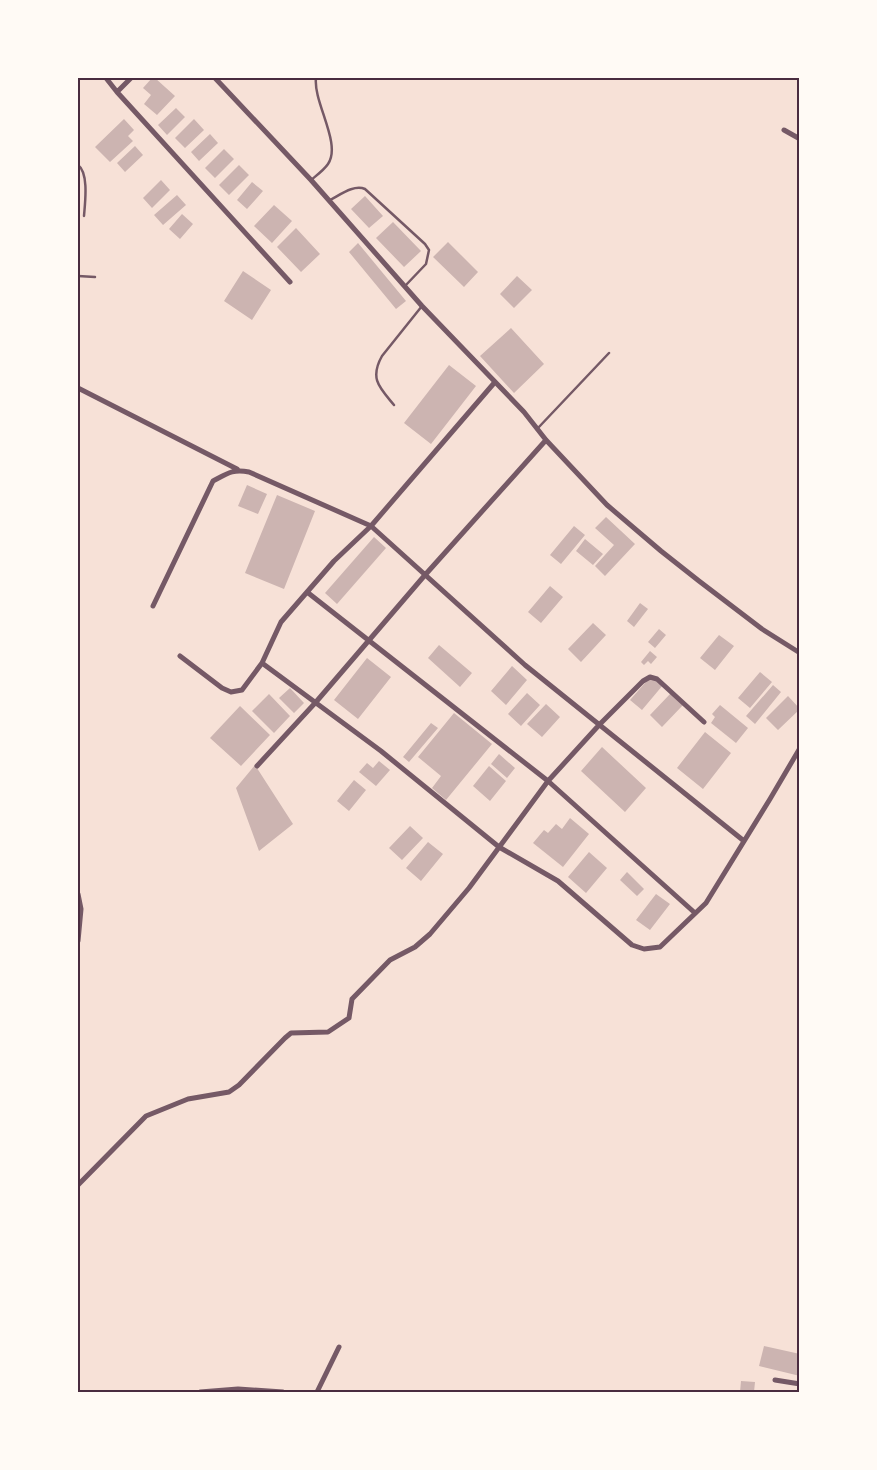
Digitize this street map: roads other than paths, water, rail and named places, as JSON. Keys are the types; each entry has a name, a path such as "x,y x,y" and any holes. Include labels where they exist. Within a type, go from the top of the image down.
{"street":[{"path":"106,78 290,282"},
{"path":"117,92 132,78"},
{"path":"215,78 311,180 422,306 495,382 607,505 661,551 762,629 800,653"},
{"path":"784,130 800,139"},
{"path":"180,656 222,688 231,692 242,690 262,663 281,622 334,561 371,526 495,382"},
{"path":"78,388 237,470 250,472 371,526 525,665 744,841"},
{"path":"257,766 316,702 425,574 546,440"},
{"path":"153,606 213,481 229,472 237,470"},
{"path":"307,592 548,781 695,913"},
{"path":"262,663 381,751 499,847 558,881 632,945 644,948 660,947 706,903 800,748"},
{"path":"78,1185 146,1116 188,1099 229,1092 239,1085 291,1033 328,1032 349,1018 352,998 390,960 415,947 430,934 469,888 548,781 600,724 643,681 650,677 657,679 704,722"},
{"path":"78,894 81,909 78,941"},
{"path":"317,1392 340,1348"},
{"path":"775,1380 800,1384"},
{"path":"200,1392 238,1389 283,1392"}],"lane":[{"path":"311,180 328,164 332,155 332,146 316,92 316,78"},
{"path":"78,165 85,175 84,216"},
{"path":"329,201 361,187 425,244 429,250 426,264 405,286"},
{"path":"78,276 95,277"},
{"path":"394,405 378,386 376,376 377,365 422,306"},
{"path":"537,428 610,353"}]}
